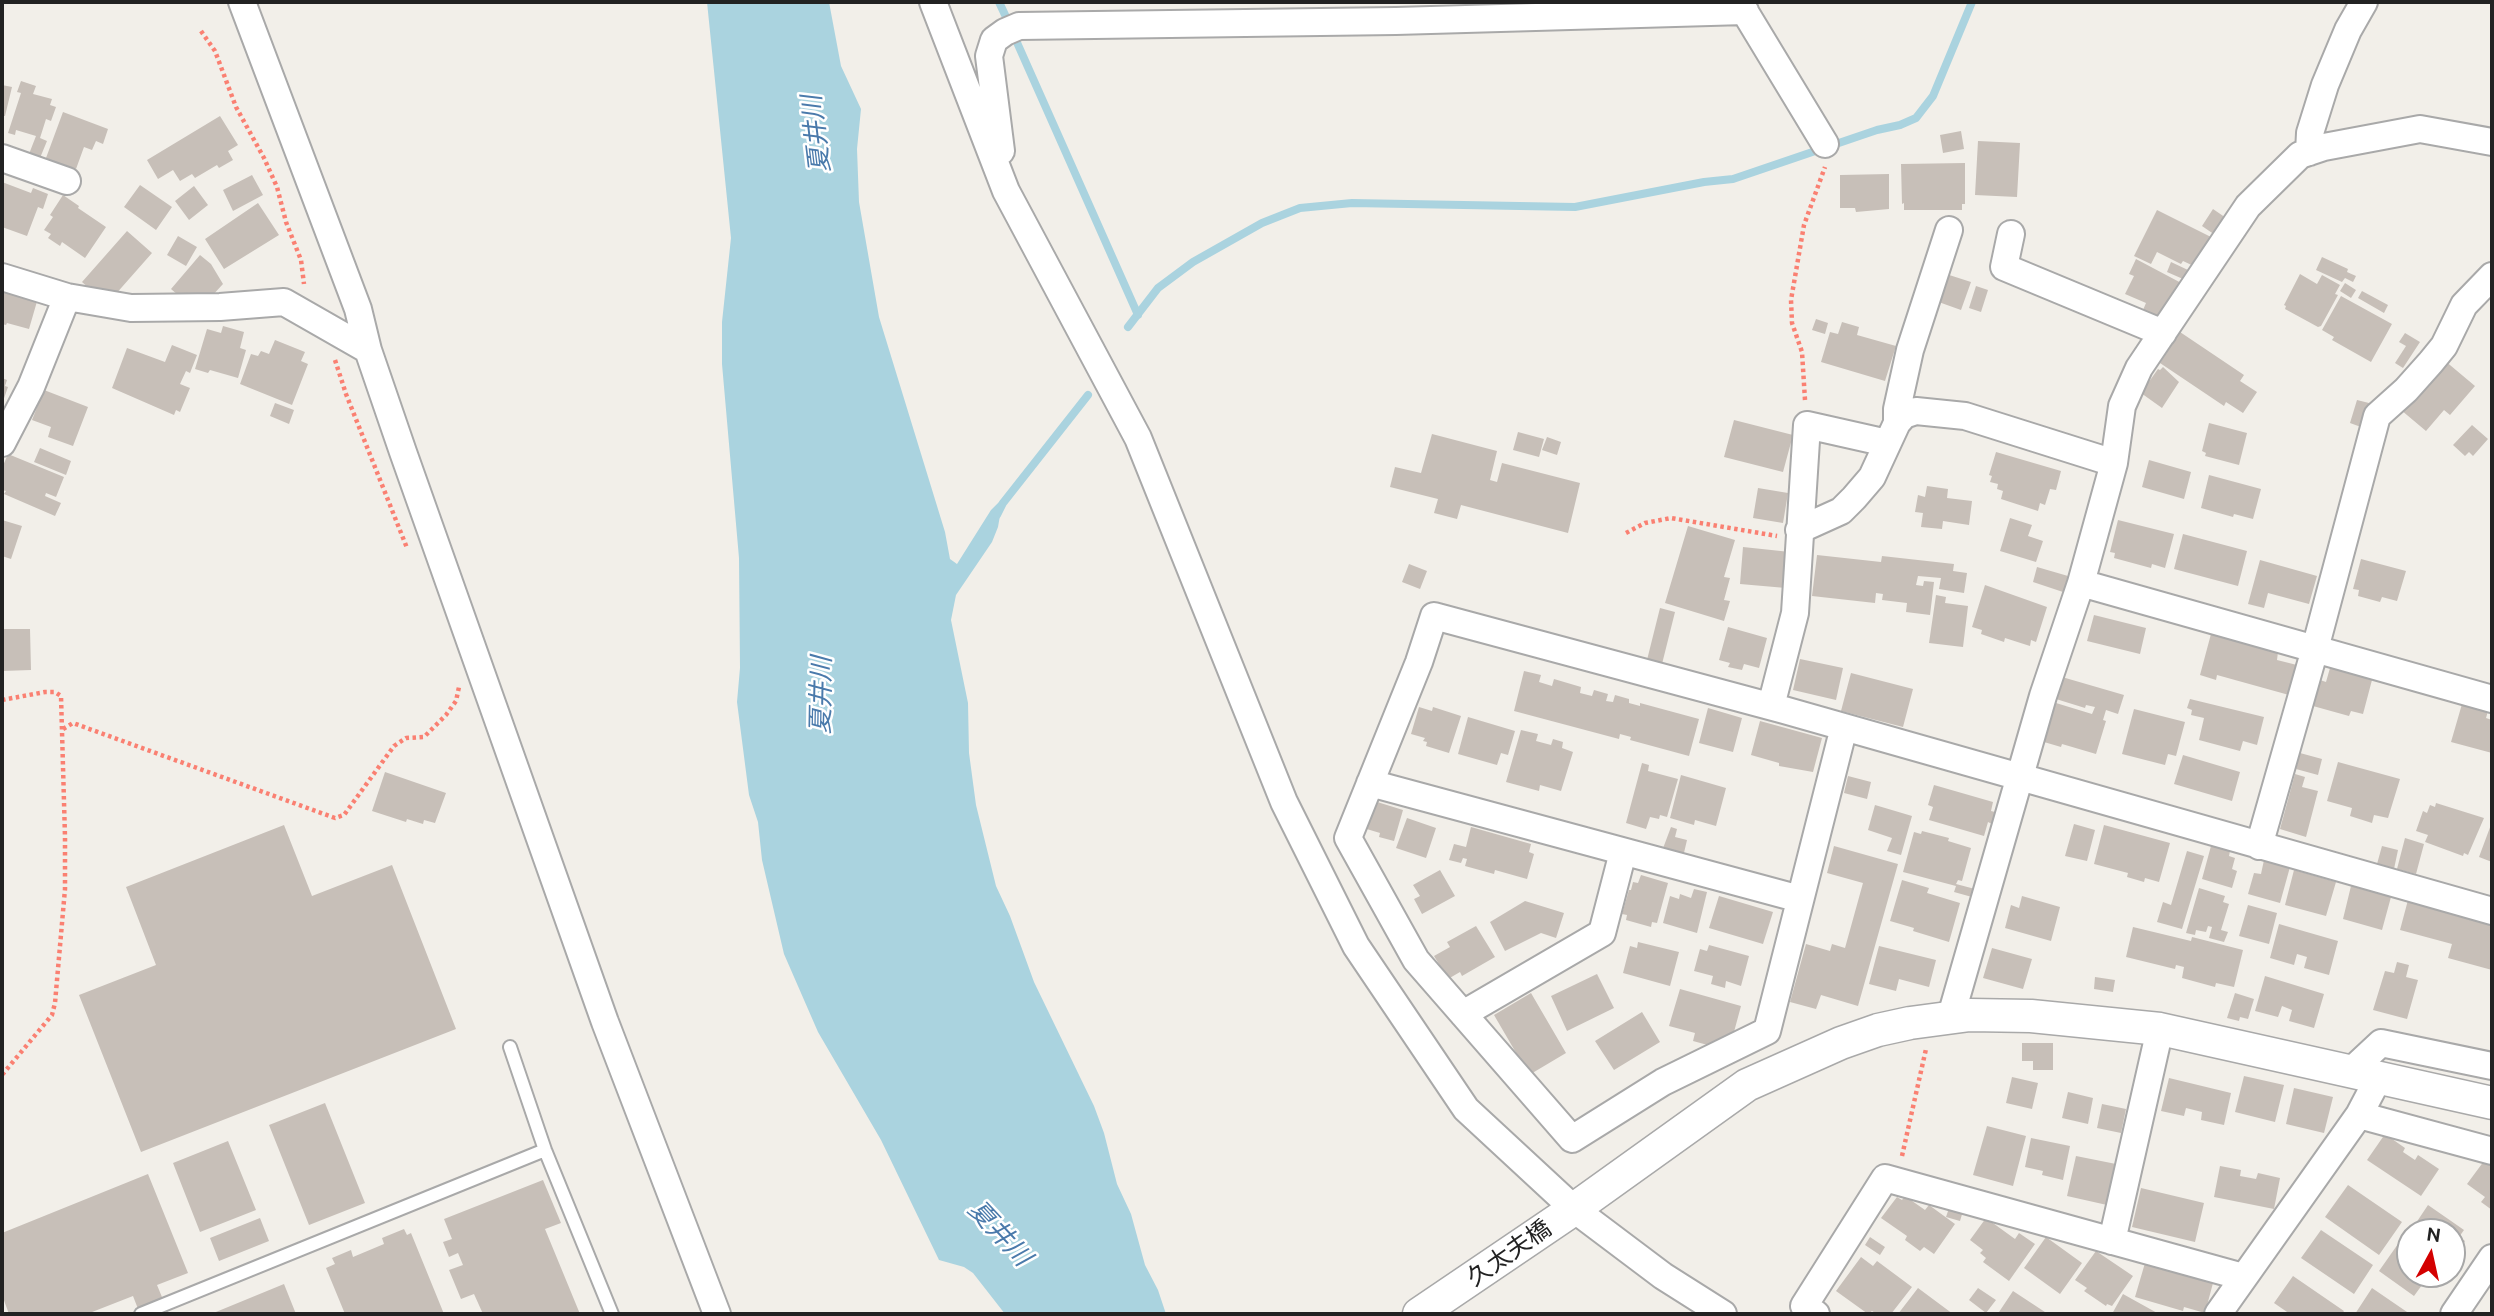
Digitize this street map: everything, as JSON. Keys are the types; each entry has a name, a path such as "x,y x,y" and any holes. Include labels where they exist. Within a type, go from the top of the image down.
{"street":[{"path":"242,2 358,309 368,350 605,1022 717,1314"},
{"path":"933,2 1006,191 1138,438 1284,802 1356,946 1466,1109 1569,1212 1723,1314"},
{"path":"2309,152 2311,133 2325,85 2348,30 2364,2"},
{"path":"1006,191 989,56 994,40 1020,26 1396,12 1742,7 1825,151"},
{"path":"1942,1018 2081,583 2114,463 2122,406 2139,368 2248,206 2300,155 2324,147 2420,129 2492,142"},
{"path":"2,158 67,181"},
{"path":"1892,433 1910,350 1949,230"},
{"path":"2011,234 2004,267 2163,333"},
{"path":"2259,846 2377,416 2406,390 2431,362 2444,346 2464,305 2492,276"},
{"path":"2,277 66,297 131,308 220,307 284,302 368,350"},
{"path":"2,443 31,387 66,297"},
{"path":"1799,535 1840,511 1854,498 1872,477 1892,433 1904,415 1916,411 1965,416 2114,463"},
{"path":"1771,706 1795,613 1807,425 1892,433"},
{"path":"2081,583 2492,699"},
{"path":"1844,727 1766,1031 1663,1082 1572,1139 1416,960 1348,838 1419,662 1434,617 1771,706 2492,911"},
{"path":"1370,783 1800,899"},
{"path":"1463,1014 1602,933 1623,852"},
{"name":"久太夫橋","path":"1419,1314 1569,1212 1747,1085 1841,1043 1878,1030 1942,1018 2031,1016 2098,1021 2160,1029 2492,1103"},
{"path":"2112,1241 2160,1029"},
{"path":"2218,1314 2359,1115 2366,1073 2381,1043 2492,1066"},
{"path":"2359,1115 2492,1151"},
{"path":"1816,1314 1804,1306 1885,1178 2243,1277"},
{"path":"2454,1314 2492,1258"}],"lane":[{"path":"510,1047 545,1150 612,1314"},
{"path":"141,1314 545,1150"}],"path":[{"path":"201,31 215,51 236,107 277,187 286,222 301,260 304,288 331,346 346,394 411,559"},
{"path":"1807,425 1802,352 1792,323 1791,300 1804,225 1825,166 1825,151"},
{"path":"1626,533 1645,523 1671,518 1799,535"},
{"path":"63,729 73,723 335,818 344,815 394,746 406,738 424,737 446,715 456,701 459,687 457,678"},
{"path":"2,699 55,692 61,696 65,889 52,1015 2,1075"},
{"path":"1897,1181 1942,1018"}],"water":[{"name":"夏井川","path":"707,2 829,2 841,66 861,109 857,149 859,202 879,317 945,532 950,559 957,564 991,510 1003,498 998,527 992,542 956,595 951,620 968,703 969,753 976,805 996,886 1034,982 1094,1106 1117,1184 1131,1214 1145,1265 1158,1290 1166,1314 1005,1314 973,1273 964,1267 939,1260 881,1140 818,1032 784,954 762,860 758,822 749,795 737,702 740,668 739,558 722,364 722,322 731,238"}],"building":[{"path":"21,81 36,86 33,94 52,99 50,105 56,107 51,121 46,119 40,138 47,141 40,158 29,154 36,136 16,130 15,135 8,133 21,93 17,92"},
{"path":"2,85 12,87 5,116 2,116"},
{"path":"63,112 108,129 103,144 96,141 92,150 84,147 76,169 47,163 46,158"},
{"path":"220,116 238,145 228,151 233,160 219,168 217,165 195,178 192,174 180,181 173,170 158,179 147,160"},
{"path":"1961,131 1964,149 1943,153 1940,135"},
{"path":"1978,141 2020,143 2017,197 1975,195"},
{"path":"1965,163 1965,204 1962,204 1962,210 1904,210 1901,164"},
{"path":"1889,174 1889,209 1856,212 1855,208 1840,208 1840,175"},
{"path":"252,175 263,195 233,211 223,190"},
{"path":"2,182 31,193 33,188 48,194 43,209 38,207 27,236 2,227"},
{"path":"140,185 172,207 156,230 124,207"},
{"path":"194,186 208,205 189,220 175,201"},
{"path":"63,195 106,227 85,258 62,242 60,246 48,238 51,234 44,230"},
{"path":"258,203 279,235 224,269 205,239"},
{"path":"2213,209 2229,220 2218,237 2202,226"},
{"path":"2157,210 2215,239 2198,268 2183,261 2181,264 2157,252 2151,264 2134,256"},
{"path":"127,231 152,253 107,304 82,282"},
{"path":"178,236 197,247 186,266 167,255"},
{"path":"200,255 211,264 223,284 210,298 185,301 171,289"},
{"path":"2322,257 2348,269 2347,272 2356,276 2353,282 2345,278 2342,282 2316,270"},
{"path":"2136,259 2185,285 2162,319 2143,310 2146,303 2125,294 2134,276 2129,274"},
{"path":"2171,262 2188,270 2183,279 2167,272"},
{"path":"1943,273 1971,282 1961,310 1933,300"},
{"path":"2300,274 2317,284 2322,275 2340,285 2335,294 2338,295 2321,326 2318,327 2285,309 2284,305"},
{"path":"2345,283 2356,290 2351,298 2340,291"},
{"path":"1976,286 1988,290 1981,312 1969,308"},
{"path":"2,288 38,298 29,329 2,324"},
{"path":"2362,291 2388,305 2384,313 2358,298"},
{"path":"2341,296 2392,324 2371,362 2332,340 2334,337 2322,330"},
{"path":"1816,319 1828,323 1825,334 1812,330"},
{"path":"1842,322 1859,327 1857,335 1896,346 1885,381 1821,362 1830,332 1838,334"},
{"path":"223,326 244,332 240,348 246,350 238,378 195,369 207,329 221,333"},
{"path":"2180,332 2244,375 2240,381 2257,392 2243,413 2226,402 2224,406 2160,363"},
{"path":"2405,333 2420,342 2403,368 2395,363 2406,346 2399,342"},
{"path":"275,340 305,352 301,361 308,364 292,405 240,384 251,354 258,356 261,351 269,354"},
{"path":"172,345 197,355 190,373 186,371 180,384 190,388 180,412 176,410 174,415 112,388 127,348 165,362"},
{"path":"2444,360 2475,386 2450,415 2444,410 2426,431 2401,410"},
{"path":"2163,367 2179,382 2162,408 2141,393 2158,369"},
{"path":"2,378 7,380 5,386 8,387 2,404"},
{"path":"44,390 88,407 73,446 48,437 51,427 32,420"},
{"path":"2357,400 2369,403 2361,427 2350,423"},
{"path":"275,403 294,410 289,424 270,416"},
{"path":"1734,420 1793,435 1783,472 1724,457"},
{"path":"2209,423 2247,433 2239,465 2205,456 2206,453 2202,451"},
{"path":"2472,425 2488,439 2473,456 2469,452 2465,456 2453,445"},
{"path":"1518,432 1544,439 1539,457 1513,450"},
{"path":"1432,434 1497,451 1490,480 1497,482 1502,463 1580,483 1568,533 1461,505 1457,519 1434,513 1438,499 1390,487 1395,467 1421,473"},
{"path":"1547,437 1561,442 1557,455 1542,450"},
{"path":"40,448 71,461 66,475 34,462"},
{"path":"1996,452 2061,471 2056,490 2050,489 2045,505 2040,503 2038,511 2001,499 2003,491 1997,489 1998,484 1990,482 1992,476 1989,475"},
{"path":"8,454 64,477 56,497 46,493 45,496 61,503 55,516 4,494 6,491 2,490 2,468"},
{"path":"2149,460 2191,472 2184,499 2142,487"},
{"path":"2209,475 2261,489 2253,519 2234,514 2233,517 2201,508"},
{"path":"1927,486 1948,489 1947,498 1972,501 1969,525 1943,521 1942,529 1921,527 1923,513 1915,512 1918,495 1925,497"},
{"path":"1758,488 1788,493 1783,523 1753,518"},
{"path":"2010,518 2032,525 2028,536 2043,541 2036,562 2000,551"},
{"path":"2,520 22,526 11,559 2,556"},
{"path":"2118,520 2174,534 2165,568 2152,564 2151,568 2114,558 2115,553 2110,552"},
{"path":"1688,526 1735,540 1724,577 1730,578 1724,600 1730,601 1724,621 1665,603"},
{"path":"2183,534 2247,551 2238,586 2174,569"},
{"path":"1743,547 1790,552 1786,588 1740,584"},
{"path":"1817,555 1881,562 1882,556 1954,564 1953,571 1967,573 1964,593 1939,589 1941,578 1918,576 1916,585 1923,586 1924,581 1934,582 1930,615 1906,612 1907,603 1882,600 1883,594 1876,593 1875,603 1812,596"},
{"path":"2361,559 2406,571 2397,601 2382,597 2380,602 2358,596 2359,590 2353,589"},
{"path":"2260,560 2317,576 2309,604 2268,593 2264,608 2248,604"},
{"path":"1409,564 1427,571 1420,589 1402,582"},
{"path":"2037,567 2068,576 2063,592 2033,582"},
{"path":"1985,585 2047,607 2036,642 2031,640 2030,646 2005,638 2004,642 1981,634 1982,630 1972,627"},
{"path":"1936,595 1946,597 1945,603 1968,606 1963,647 1929,643"},
{"path":"1660,608 1675,612 1662,664 1647,660"},
{"path":"2094,615 2146,628 2140,654 2087,641"},
{"path":"1728,627 1767,638 1759,668 1744,664 1742,670 1728,667 1730,663 1719,660"},
{"path":"2,629 30,629 31,670 2,671"},
{"path":"2211,634 2278,652 2277,660 2297,665 2289,695 2217,675 2216,680 2200,675"},
{"path":"1800,659 1843,668 1836,700 1793,690"},
{"path":"2330,668 2372,680 2363,714 2351,711 2349,716 2313,706 2320,680 2326,682"},
{"path":"1524,671 1541,675 1539,682 1552,686 1554,679 1581,687 1580,693 1592,696 1594,690 1608,694 1606,701 1613,702 1615,695 1629,699 1629,703 1640,706 1640,703 1699,719 1689,756 1630,740 1631,737 1620,734 1619,739 1514,711"},
{"path":"1851,673 1913,689 1903,727 1841,711"},
{"path":"2062,677 2124,695 2118,714 2106,710 2103,720 2106,721 2096,754 2044,742 2056,703 2092,714 2095,707 2086,705 2085,708 2056,699"},
{"path":"2190,699 2264,717 2257,745 2243,741 2240,751 2199,740 2204,718 2191,715 2192,710 2187,708"},
{"path":"2462,704 2488,711 2486,718 2492,720 2492,753 2451,742"},
{"path":"1419,707 1432,711 1433,707 1461,716 1449,753 1426,746 1427,742 1423,741 1425,738 1411,734"},
{"path":"1708,708 1742,718 1733,752 1699,743"},
{"path":"2134,709 2185,722 2176,756 2168,754 2165,765 2122,754"},
{"path":"1468,717 1515,731 1508,755 1501,753 1497,765 1458,754"},
{"path":"1760,721 1822,738 1813,772 1779,766 1779,763 1751,755"},
{"path":"1521,730 1538,734 1536,741 1551,745 1553,739 1563,742 1562,748 1573,752 1561,791 1540,785 1539,791 1506,782"},
{"path":"2300,753 2322,759 2318,775 2296,769"},
{"path":"2183,755 2240,772 2232,801 2174,784"},
{"path":"2338,762 2400,779 2388,818 2374,815 2372,823 2350,816 2352,808 2327,801"},
{"path":"1642,763 1649,765 1648,771 1678,779 1667,817 1650,817 1646,829 1626,823"},
{"path":"385,772 446,793 435,823 424,820 423,824 407,819 406,822 372,811"},
{"path":"2295,774 2305,777 2302,787 2318,791 2306,837 2280,829"},
{"path":"1681,775 1726,788 1716,826 1695,820 1694,825 1670,818"},
{"path":"1848,776 1871,782 1867,799 1844,793"},
{"path":"1934,785 1993,802 1991,811 1995,812 1992,824 1988,822 1984,836 1929,820 1933,807 1928,805"},
{"path":"1374,801 1403,810 1394,841 1360,827"},
{"path":"2436,803 2484,818 2468,855 2464,853 2463,856 2425,842 2428,835 2416,831 2423,811 2427,813 2430,805 2435,807"},
{"path":"1875,805 1912,816 1901,855 1887,851 1892,838 1868,830"},
{"path":"1407,818 1436,828 1426,858 1396,848"},
{"path":"2492,822 2492,862 2479,857"},
{"path":"2074,824 2095,830 2087,861 2065,856"},
{"path":"284,825 312,896 392,865 456,1029 141,1152 79,995 156,965 126,887"},
{"path":"2104,825 2170,843 2159,882 2145,878 2144,882 2127,877 2128,873 2094,864"},
{"path":"1471,827 1531,844 1529,852 1534,854 1527,879 1495,870 1494,874 1465,866 1467,859 1463,858 1461,863 1449,860 1454,844 1466,847"},
{"path":"1671,827 1677,829 1675,837 1687,840 1683,857 1662,851"},
{"path":"1922,831 1949,838 1948,841 1971,848 1962,881 1958,880 1956,884 1975,889 1972,897 1954,892 1956,886 1903,872 1914,832 1921,834"},
{"path":"2405,838 2424,844 2416,874 2397,869"},
{"path":"1834,846 1898,864 1858,1006 1821,995 1816,1009 1790,1002 1806,944 1830,951 1832,944 1845,948 1863,883 1827,873"},
{"path":"2211,846 2230,851 2229,856 2235,858 2232,869 2237,871 2232,888 2202,879"},
{"path":"2382,846 2398,850 2394,869 2377,864"},
{"path":"2187,851 2204,856 2182,929 2157,922 2163,902 2171,905"},
{"path":"2264,860 2290,867 2280,903 2248,894 2254,873 2261,874"},
{"path":"1440,870 1455,896 1422,914 1414,899 1420,896 1413,885"},
{"path":"2294,870 2336,882 2326,916 2285,905"},
{"path":"1641,875 1668,883 1657,923 1652,922 1651,927 1626,920 1627,915 1622,914 1629,890 1633,882 1638,883"},
{"path":"1902,880 1929,888 1927,893 1960,903 1949,942 1890,921"},
{"path":"2351,886 2391,897 2382,930 2343,919"},
{"path":"2199,888 2225,896 2223,902 2229,904 2221,930 2228,932 2224,942 2209,938 2212,927 2208,926 2206,932 2196,930 2195,935 2186,933"},
{"path":"1694,889 1707,892 1697,933 1663,923 1670,896 1679,899 1680,894 1691,898"},
{"path":"1719,896 1773,912 1763,944 1709,928"},
{"path":"2022,896 2060,907 2051,941 2005,928 2011,905 2019,908"},
{"path":"2408,900 2492,923 2492,970 2448,958 2452,944 2400,930"},
{"path":"1525,901 1564,913 1556,938 1541,933 1505,951 1490,922"},
{"path":"2248,905 2277,913 2269,944 2239,936"},
{"path":"2279,924 2338,941 2329,975 2304,968 2307,957 2297,954 2294,965 2270,958"},
{"path":"1476,926 1495,957 1462,976 1460,972 1448,979 1434,956 1450,947 1447,942"},
{"path":"2133,927 2191,941 2192,937 2243,950 2234,987 2216,983 2215,987 2182,978 2184,967 2176,965 2175,969 2126,957"},
{"path":"1638,942 1679,952 1670,986 1623,973 1630,946 1637,948"},
{"path":"1709,945 1749,956 1741,986 1726,981 1725,988 1711,984 1713,976 1694,971 1700,949 1707,951"},
{"path":"1879,946 1936,960 1929,987 1899,979 1896,991 1869,984"},
{"path":"1992,948 2032,959 2023,989 1983,978"},
{"path":"2397,962 2409,965 2406,977 2418,980 2407,1019 2373,1010 2385,971 2394,973"},
{"path":"1597,974 1614,1008 1567,1031 1551,996"},
{"path":"2265,976 2324,994 2314,1028 2289,1021 2292,1010 2282,1006 2278,1017 2255,1011"},
{"path":"2095,977 2115,980 2113,992 2094,989"},
{"path":"1680,989 1741,1006 1731,1043 1717,1039 1715,1047 1693,1041 1695,1033 1669,1026"},
{"path":"1531,993 1566,1053 1529,1075 1494,1015"},
{"path":"2235,993 2254,999 2248,1019 2240,1017 2239,1021 2227,1018"},
{"path":"1642,1012 1660,1042 1614,1070 1595,1041"},
{"path":"2022,1043 2053,1043 2053,1070 2033,1070 2033,1061 2022,1061"},
{"path":"2244,1076 2284,1085 2275,1122 2235,1112"},
{"path":"2012,1077 2038,1083 2032,1109 2006,1103"},
{"path":"2169,1078 2231,1093 2224,1125 2201,1120 2202,1112 2186,1108 2184,1116 2161,1111"},
{"path":"2294,1088 2333,1097 2324,1133 2286,1124"},
{"path":"2068,1092 2093,1098 2088,1124 2062,1118"},
{"path":"325,1103 365,1203 309,1225 269,1125"},
{"path":"2102,1104 2126,1109 2121,1133 2097,1128"},
{"path":"1987,1126 2026,1136 2013,1186 1973,1175"},
{"path":"2385,1134 2405,1148 2403,1152 2415,1160 2418,1155 2439,1169 2421,1196 2367,1160"},
{"path":"2031,1138 2070,1146 2063,1180 2025,1167"},
{"path":"228,1141 256,1210 200,1232 173,1163"},
{"path":"2076,1156 2116,1164 2107,1205 2067,1196"},
{"path":"2484,1161 2492,1167 2492,1210 2481,1202 2485,1197 2467,1184"},
{"path":"2220,1166 2241,1170 2240,1176 2256,1179 2258,1173 2280,1178 2274,1209 2214,1197"},
{"path":"148,1174 188,1273 157,1285 169,1314 140,1314 133,1296 87,1314 9,1314 2,1295 2,1233"},
{"path":"543,1180 561,1223 545,1229 580,1314 483,1314 474,1294 461,1299 449,1270 463,1265 458,1253 449,1257 443,1242 452,1239 444,1219"},
{"path":"2348,1185 2396,1218 2396,1231 2379,1255 2325,1217"},
{"path":"2141,1188 2204,1203 2195,1242 2132,1227"},
{"path":"1905,1196 1925,1210 1929,1205 1955,1224 1934,1254 1924,1247 1920,1251 1905,1240 1907,1236 1881,1218 1897,1197 1902,1200"},
{"path":"2428,1205 2447,1218 2419,1218"},
{"path":"1949,1208 1963,1211 1960,1221 1946,1217"},
{"path":"260,1218 269,1241 219,1261 210,1238"},
{"path":"1986,1218 2015,1239 2019,1233 2035,1244 2009,1281 1983,1262 1986,1258 1980,1253 1983,1250 1970,1240"},
{"path":"404,1229 407,1235 411,1233 444,1314 345,1314 326,1268 335,1264 332,1258 351,1250 353,1257 384,1244 382,1238"},
{"path":"2321,1230 2373,1265 2354,1294 2301,1258"},
{"path":"1870,1237 1885,1247 1880,1255 1865,1245"},
{"path":"2046,1237 2082,1263 2060,1294 2024,1268"},
{"path":"2396,1247 2396,1283 2379,1271"},
{"path":"2096,1251 2133,1276 2112,1306 2106,1306 2084,1291 2087,1288 2075,1280"},
{"path":"1861,1257 1873,1266 1877,1261 1912,1287 1891,1314 1877,1314 1872,1311 1868,1314 1836,1291"},
{"path":"2145,1263 2213,1283 2205,1313 2184,1307 2183,1311 2135,1297"},
{"path":"2293,1276 2344,1311 2342,1314 2290,1314 2274,1303"},
{"path":"284,1284 296,1314 211,1314"},
{"path":"1918,1288 1953,1314 1898,1314"},
{"path":"1978,1288 1996,1300 1986,1313 1969,1300"},
{"path":"2372,1288 2410,1314 2355,1314"},
{"path":"2403,1288 2420,1288 2414,1296"},
{"path":"2013,1291 2048,1314 2002,1314 1999,1312"},
{"path":"2123,1294 2159,1314 2112,1314"}],"waterway":[{"path":"999,2 1006,17"},
{"path":"1128,327 1158,288 1193,262 1262,223 1300,208 1352,203 1575,207 1704,182 1733,179 1877,130 1900,125 1916,118 1933,96 1972,2"},
{"path":"1015,38 1138,315"},
{"path":"997,515 1003,503 1088,395"}]}
